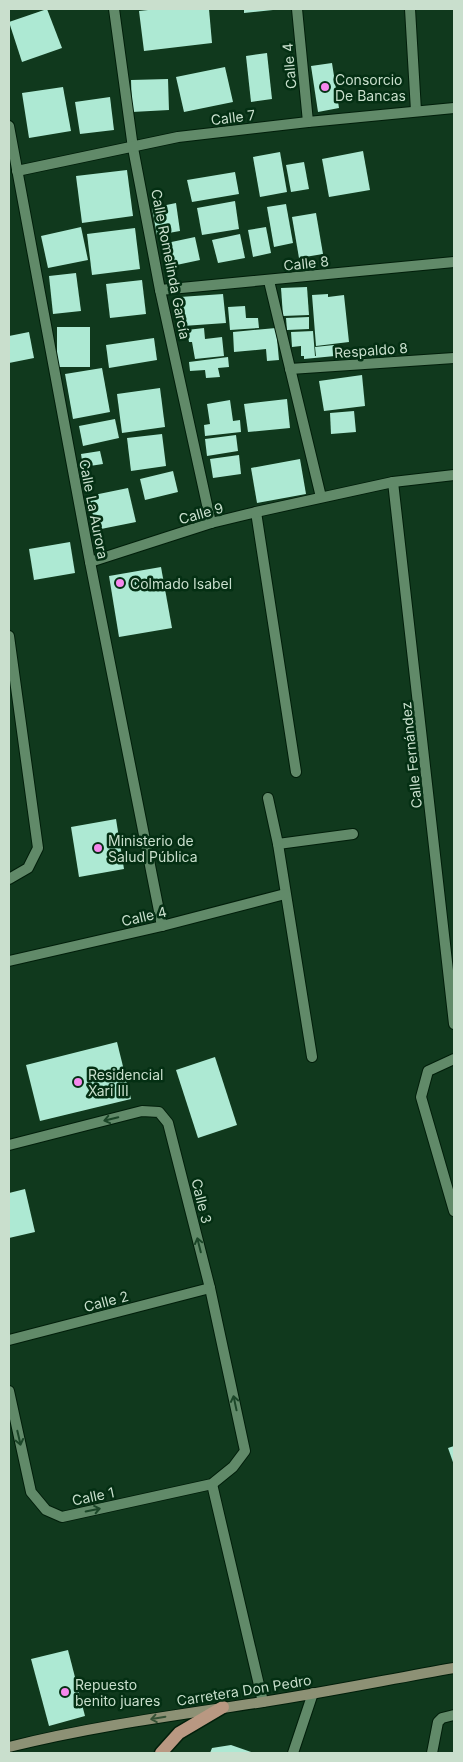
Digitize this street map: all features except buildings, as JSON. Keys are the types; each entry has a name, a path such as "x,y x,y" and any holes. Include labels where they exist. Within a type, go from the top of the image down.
{"main road":[{"path":"161,1753 179,1733 223,1707"}],"street":[{"name":"Calle Romelinda García","path":"114,9 134,148 160,290 211,523"},
{"name":"Calle 4","path":"297,9 308,122"},
{"path":"410,9 416,111"},
{"name":"Calle 7","path":"17,171 134,148 178,137 454,108"},
{"name":"Calle La Aurora","path":"9,126 90,562 162,926"},
{"name":"Calle 8","path":"160,290 454,262"},
{"path":"269,281 321,497"},
{"name":"Respaldo 8","path":"290,369 454,358"},
{"path":"393,482 454,475"},
{"name":"Calle 9","path":"90,562 211,523 393,482"},
{"name":"Calle Fernández","path":"393,482 454,1024"},
{"path":"256,512 296,772"},
{"path":"9,636 38,848 28,868 9,879"},
{"path":"268,798 278,844 312,1057"},
{"path":"278,844 353,834"},
{"name":"Calle 4","path":"9,961 162,926 285,894"},
{"path":"454,1059 428,1072 421,1097 454,1211"},
{"name":"Calle 3","path":"9,1145 142,1111 159,1112 168,1123 210,1288 245,1451"},
{"name":"Calle 2","path":"9,1340 210,1288"},
{"name":"Calle 1","path":"9,1391 32,1492 46,1510 62,1517 212,1484 233,1467 245,1451"},
{"path":"212,1484 263,1702"},
{"name":"Carretera Don Pedro","path":"9,1747 64,1734 263,1702 454,1668"},
{"path":"293,1753 313,1693"},
{"path":"432,1753 438,1722 442,1718 454,1715"}],"place":[{"name":"Consorcio De Bancas","path":"325,87"},
{"name":"Colmado Isabel","path":"120,583"},
{"name":"Ministerio de Salud Pública","path":"98,848"},
{"name":"Residencial Xari III","path":"78,1082"},
{"name":"Repuesto benito juares","path":"65,1692"}]}
